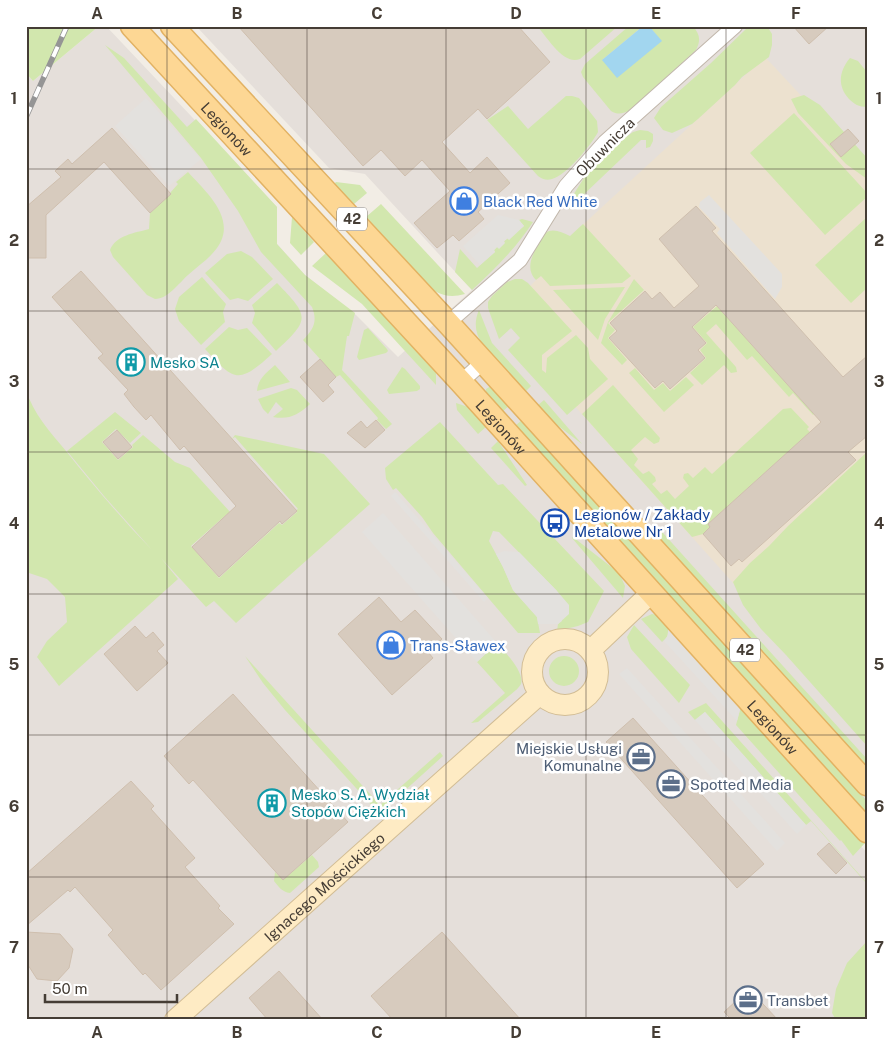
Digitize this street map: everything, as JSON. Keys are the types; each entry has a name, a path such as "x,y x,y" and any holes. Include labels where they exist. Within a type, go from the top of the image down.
{"main road":[{"name":"Legionów","path":"132,26 461,382 867,831"},
{"name":"Legionów","path":"172,26 448,323 867,784"}],"street":[{"name":"Obuwnicza","path":"448,323 520,260 566,186 605,142 735,26"},
{"path":"461,382 483,362"},
{"path":"591,650 651,593"},
{"path":"569,638 581,642 591,650 596,659 598,674 594,688 588,696 580,702 561,705 549,702 540,694 532,679 531,671 532,662 544,645 556,639 569,638"},
{"name":"Ignacego Mościckiego","path":"175,1020 540,694"}],"shaded area":[{"path":"99,26 106,26 277,207 277,244 305,275 356,315 398,357 472,290 365,174 329,168 196,26 867,26 867,842 860,845 867,853 867,1020 26,1020 26,73 33,81"},
{"path":"765,57 867,166 867,484 743,594 537,364 530,286 538,278 538,266"},
{"path":"146,98 201,159 169,186 115,126"},
{"path":"709,195 782,274 782,287 775,299 717,233 720,229 699,207 700,202"},
{"path":"498,215 519,220 524,226 509,240 507,238 499,249 497,247 494,250 495,252 480,265 463,246"},
{"path":"395,492 488,598 484,602 391,496"},
{"path":"383,513 497,643 477,662 362,532"},
{"path":"504,551 519,552 569,605 569,614 558,624 538,624 537,617 513,590 496,554"},
{"path":"668,625 741,706 737,721 664,641 668,635"},
{"path":"627,668 785,843 777,851 619,674"},
{"path":"705,712 806,825 797,834 695,720"}],"green space":[{"path":"26,26 99,26 33,81 26,73"},
{"path":"537,26 564,26 566,28 569,26 618,26 580,59 574,60 562,55"},
{"path":"629,26 643,26 602,60 661,41 649,26 693,26 697,32 699,43 696,50 630,110 618,113 611,111 581,72 585,64"},
{"path":"767,26 772,34 769,57 742,77 692,124 672,133 663,130 654,118 661,107 746,29"},
{"path":"105,45 124,58 187,127 196,119 277,207 277,244 305,275 355,313 349,336 347,336 342,370 392,424 386,429 340,375 336,377 303,340 314,325 315,317 312,307 261,252 238,211 201,158"},
{"path":"850,58 858,61 867,72 867,107 859,106 849,99 841,84 842,73"},
{"path":"804,95 820,105 867,158 867,179 846,164 798,113 791,99"},
{"path":"566,96 579,98 597,121 598,132 571,166 558,177 548,180 538,176 487,120 508,106 528,129"},
{"path":"794,113 867,193 867,197 825,235 750,153"},
{"path":"640,130 653,134 653,141 650,147 646,148 646,140 641,140 577,203 570,209 567,208 568,203 584,178 626,137"},
{"path":"188,172 211,197 222,216 223,237 217,248 207,259 169,294 155,299 147,295 113,257 110,250 121,238 149,229 150,213 171,194 178,184 176,182"},
{"path":"336,182 360,185 367,193 354,204 334,184"},
{"path":"381,204 465,294 447,296 433,290 423,282 424,280 366,217"},
{"path":"292,217 314,242 301,255 290,243"},
{"path":"867,217 867,288 851,303 815,265"},
{"path":"519,220 533,222 505,258 472,290 455,272 460,249 477,268 495,252 494,250 497,247 499,248 503,242 524,226"},
{"path":"583,224 631,276 622,283 550,286 541,276 536,280 530,269 532,257 544,234 553,231 570,236"},
{"path":"241,251 252,257 273,279 248,301 238,298 230,300 205,273 227,254"},
{"path":"326,253 432,367 436,373 436,385 362,304 312,266"},
{"path":"202,277 226,304 223,312 225,322 201,345 179,321 175,309 179,297"},
{"path":"522,279 528,283 572,331 542,355 542,370 546,373 547,358 576,335 588,348 590,359 608,379 567,415 508,350 520,338 511,328 499,339 488,308 488,302 507,282"},
{"path":"634,279 644,290 608,323 615,330 608,338 627,360 622,365 601,343 608,322"},
{"path":"277,283 295,303 302,317 295,332 276,351 252,323 255,313 252,305"},
{"path":"625,287 605,319 598,340 553,290"},
{"path":"717,306 813,415 793,393 789,397 752,356 747,360 716,324 706,333 736,367 737,372 731,373 724,365 702,385 690,373 706,358 700,350 707,343 693,327"},
{"path":"479,310 492,343 531,386 525,392 479,339 476,318"},
{"path":"229,327 238,330 247,328 272,354 251,371 237,375 230,373 205,349"},
{"path":"368,328 388,351 359,360 357,357 364,330"},
{"path":"275,365 290,382 257,391 261,380"},
{"path":"402,367 420,386 420,389 389,394 387,390"},
{"path":"635,368 654,390 663,383 670,391 686,377 694,385 664,412 629,373"},
{"path":"613,385 660,438 659,442 654,444 645,437 631,450 638,459 634,465 643,474 649,471 655,477 656,481 652,484 661,494 667,490 675,499 689,486 683,478 684,474 688,473 693,478 705,467 712,474 783,409 791,408 809,427 807,429 810,432 708,524 710,527 703,534 692,537 582,414"},
{"path":"491,386 510,405 502,412 486,394 486,389"},
{"path":"291,388 297,390 310,404 297,414 284,418 273,417 283,409 276,402 268,414 263,409 258,399"},
{"path":"26,390 33,407 48,429 129,526 152,550 67,451 115,412 141,433 130,443 116,429 102,442 118,460 143,435 175,462 190,468 231,513 227,514 191,546 219,578 279,523 282,525 298,509 235,437 232,439 235,435 324,454 370,504 236,623 214,601 206,607 161,558 178,579 59,686 37,657 47,641 67,622 65,597 47,579 26,572"},
{"path":"544,400 582,444 548,418 537,406"},
{"path":"456,403 468,407 486,427 478,434 457,410"},
{"path":"523,419 735,657 867,801 867,815 515,426"},
{"path":"440,422 498,485 503,484 604,591 588,622 557,631 558,624 562,621 557,591 499,532 493,531 489,541 513,590 537,617 540,633 518,633 433,533 422,517 396,488 393,490 386,479 385,468"},
{"path":"498,441 527,485 525,486 491,448"},
{"path":"867,452 867,746 761,629 743,605 733,582 788,526"},
{"path":"654,523 867,759 867,771 665,548"},
{"path":"572,538 619,573 625,586 623,598"},
{"path":"652,614 657,615 669,627 667,637 662,642 641,619"},
{"path":"634,625 690,685 679,703 631,649 627,637"},
{"path":"497,643 517,668 521,684 517,690 478,722 471,723 505,693 477,662"},
{"path":"245,656 380,805 440,752 443,756 381,812 376,810 285,710 263,683"},
{"path":"564,656 575,660 579,671 575,682 564,686 553,682 549,671 553,660"},
{"path":"706,703 867,883 867,884 811,821 806,825 705,712 695,720 688,712"},
{"path":"741,706 865,843 853,856 841,840 736,725"},
{"path":"312,855 318,862 319,867 290,893 279,887 274,881 275,872 283,880"},
{"path":"867,941 867,1020 836,1020 832,1013 836,989 847,963"}],"water":[{"path":"643,26 649,26 662,41 617,78 602,60"}],"building":[{"path":"238,26 518,26 550,62 487,119 478,109 442,142 470,173 487,157 510,183 478,212 484,219 459,241 453,235 437,248 414,223 450,191 422,160 405,176 381,150 363,166"},
{"path":"793,26 829,26 809,44"},
{"path":"112,128 171,194 150,213 104,162 46,215 46,258 26,258 26,207 61,177 55,171 68,159 72,164"},
{"path":"848,129 859,141 841,157 830,144"},
{"path":"696,206 716,228 712,231 843,377 867,356 867,436 848,452 856,460 742,562 739,559 731,566 703,534 710,527 708,524 821,422 716,305 692,327 706,343 698,350 705,358 670,389 663,381 655,388 609,338 617,331 610,323 645,291 652,299 660,292 674,308 699,286 659,239"},
{"path":"81,271 297,511 282,524 280,521 219,577 192,547 236,506 184,446 180,450 151,415 146,420 134,407 124,394 128,390 98,358 103,354 52,297"},
{"path":"320,359 336,377 328,385 334,392 323,402 300,377"},
{"path":"376,420 385,430 365,448 347,433 361,421 367,428"},
{"path":"117,430 132,447 118,459 103,442"},
{"name":"Trans-Sławex","path":"379,597 401,622 415,610 442,639 428,652 433,658 392,695 338,634"},
{"path":"135,626 146,638 153,632 164,645 157,651 168,663 137,691 104,654"},
{"name":"Mesko S. A. Wydział Stopów Ciężkich","path":"233,694 348,822 283,880 193,780 189,784 164,756"},
{"path":"633,718 764,864 737,888 606,742"},
{"path":"131,781 154,806 151,809 195,858 185,867 220,906 218,908 234,924 161,990 145,973 143,975 108,935 113,930 75,887 70,892 68,890 26,926 26,874"},
{"path":"829,843 847,863 836,874 817,854"},
{"path":"26,932 60,934 73,949 69,968 57,981 37,979 28,965"},
{"path":"442,932 521,1020 393,1020 371,996"},
{"path":"279,971 323,1020 268,1020 249,998"},
{"name":"Transbet","path":"749,989 778,1020 732,1020 724,1012"}],"railway":[{"path":"26,117 67,26"}],"place":[{"name":"Black Red White","path":"464,201"},
{"name":"Mesko SA","path":"131,362"},
{"name":"Legionów / Zakłady Metalowe Nr 1","path":"555,523"},
{"name":"Trans-Sławex","path":"391,645"},
{"name":"Miejskie Usługi Komunalne","path":"641,757"},
{"name":"Spotted Media","path":"671,784"},
{"name":"Mesko S. A. Wydział Stopów Ciężkich","path":"272,803"},
{"name":"Transbet","path":"748,1000"}]}
